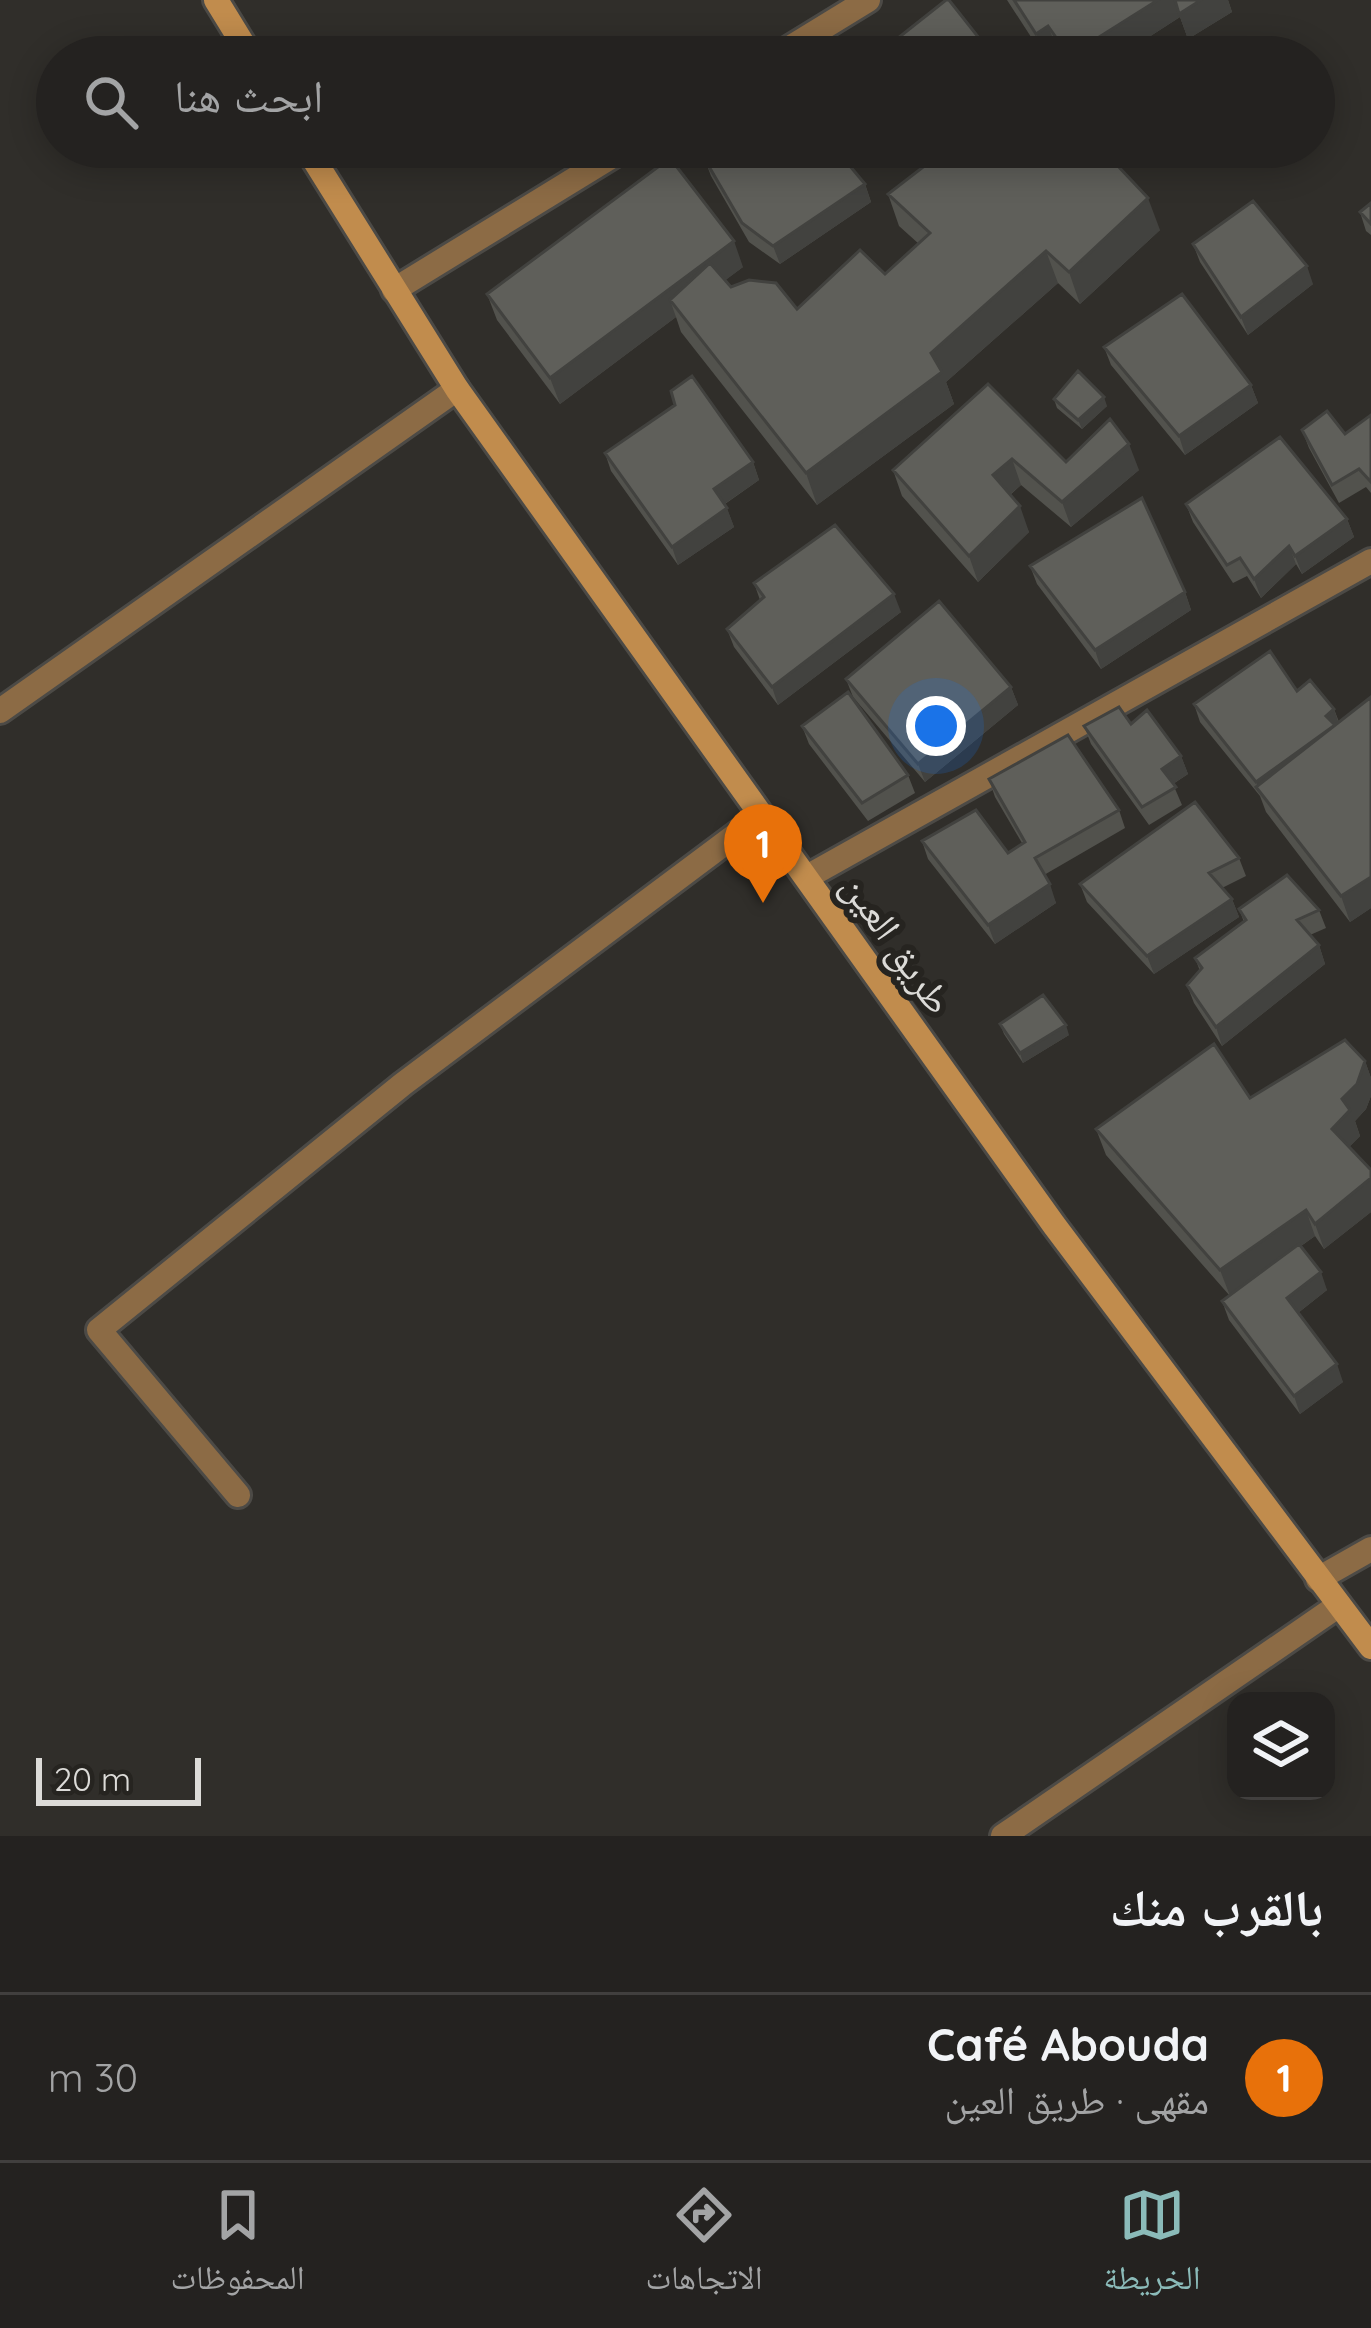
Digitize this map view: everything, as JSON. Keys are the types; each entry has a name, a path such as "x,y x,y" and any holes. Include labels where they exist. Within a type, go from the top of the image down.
{"main road":[{"path":"216,0 238,36"},
{"name":"طريق العين","path":"319,168 458,389 761,816 1054,1225 1371,1647"}],"street":[{"path":"809,36 868,0"},
{"path":"394,290 593,168"},
{"path":"0,711 458,389"},
{"path":"807,877 1371,561"},
{"path":"238,1495 99,1330 404,1084 761,816"},
{"path":"1318,1579 1371,1549"},
{"path":"1003,1836 1340,1604"}],"building":[{"path":"949,0 977,36 901,36"},
{"path":"1014,0 1158,0 1101,36 1055,36 1048,26 1036,34"},
{"path":"1175,0 1201,0 1179,14"},
{"path":"657,168 678,168 734,241 550,378 487,294"},
{"path":"710,168 852,168 865,184 773,246 742,223"},
{"path":"922,168 1120,168 1148,198 1069,272 1046,251 931,353 942,372 806,473 670,300 710,263 731,287 749,280 776,283 797,309 860,250 885,274 930,233 888,194"},
{"path":"1253,201 1307,266 1241,317 1193,244"},
{"path":"1371,203 1371,224 1360,212"},
{"path":"1182,294 1251,385 1179,436 1104,347"},
{"path":"1078,371 1104,397 1078,420 1054,399"},
{"path":"692,376 753,462 714,489 727,508 672,547 605,453 675,405 671,391"},
{"path":"988,384 1066,462 1110,419 1129,444 1062,502 1012,459 993,475 1020,506 969,556 893,470"},
{"path":"1327,411 1345,434 1371,415 1371,482 1359,469 1332,485 1302,430"},
{"path":"1280,437 1347,519 1295,556 1289,546 1254,579 1240,558 1227,565 1186,504"},
{"path":"1142,498 1185,592 1095,650 1030,566"},
{"path":"835,525 894,594 772,687 727,629 764,597 754,583"},
{"path":"939,601 1011,687 918,764 846,679"},
{"path":"1270,651 1297,691 1310,680 1334,709 1326,716 1335,725 1256,782 1194,704"},
{"path":"848,692 908,775 862,803 802,726"},
{"path":"1371,697 1371,877 1341,896 1256,787"},
{"path":"1119,707 1131,724 1147,710 1181,756 1162,769 1176,787 1142,807 1084,726"},
{"path":"1068,735 1119,810 1035,858 1050,884 988,925 922,841 976,810 1008,853 1025,842 989,779"},
{"path":"1195,802 1239,858 1209,873 1232,899 1147,956 1080,884"},
{"path":"1287,875 1319,910 1297,920 1319,945 1216,1027 1187,985 1202,968 1195,958 1246,920 1239,909"},
{"path":"1043,995 1066,1025 1020,1053 1000,1024"},
{"path":"1345,1040 1365,1061 1357,1084 1342,1099 1350,1110 1332,1129 1371,1170 1371,1178 1315,1224 1306,1210 1220,1270 1096,1129 1214,1044 1250,1098"},
{"path":"1299,1244 1321,1272 1287,1298 1337,1364 1294,1396 1222,1301"}],"place":[{"name":"Café Abouda","path":"763,903"}]}
